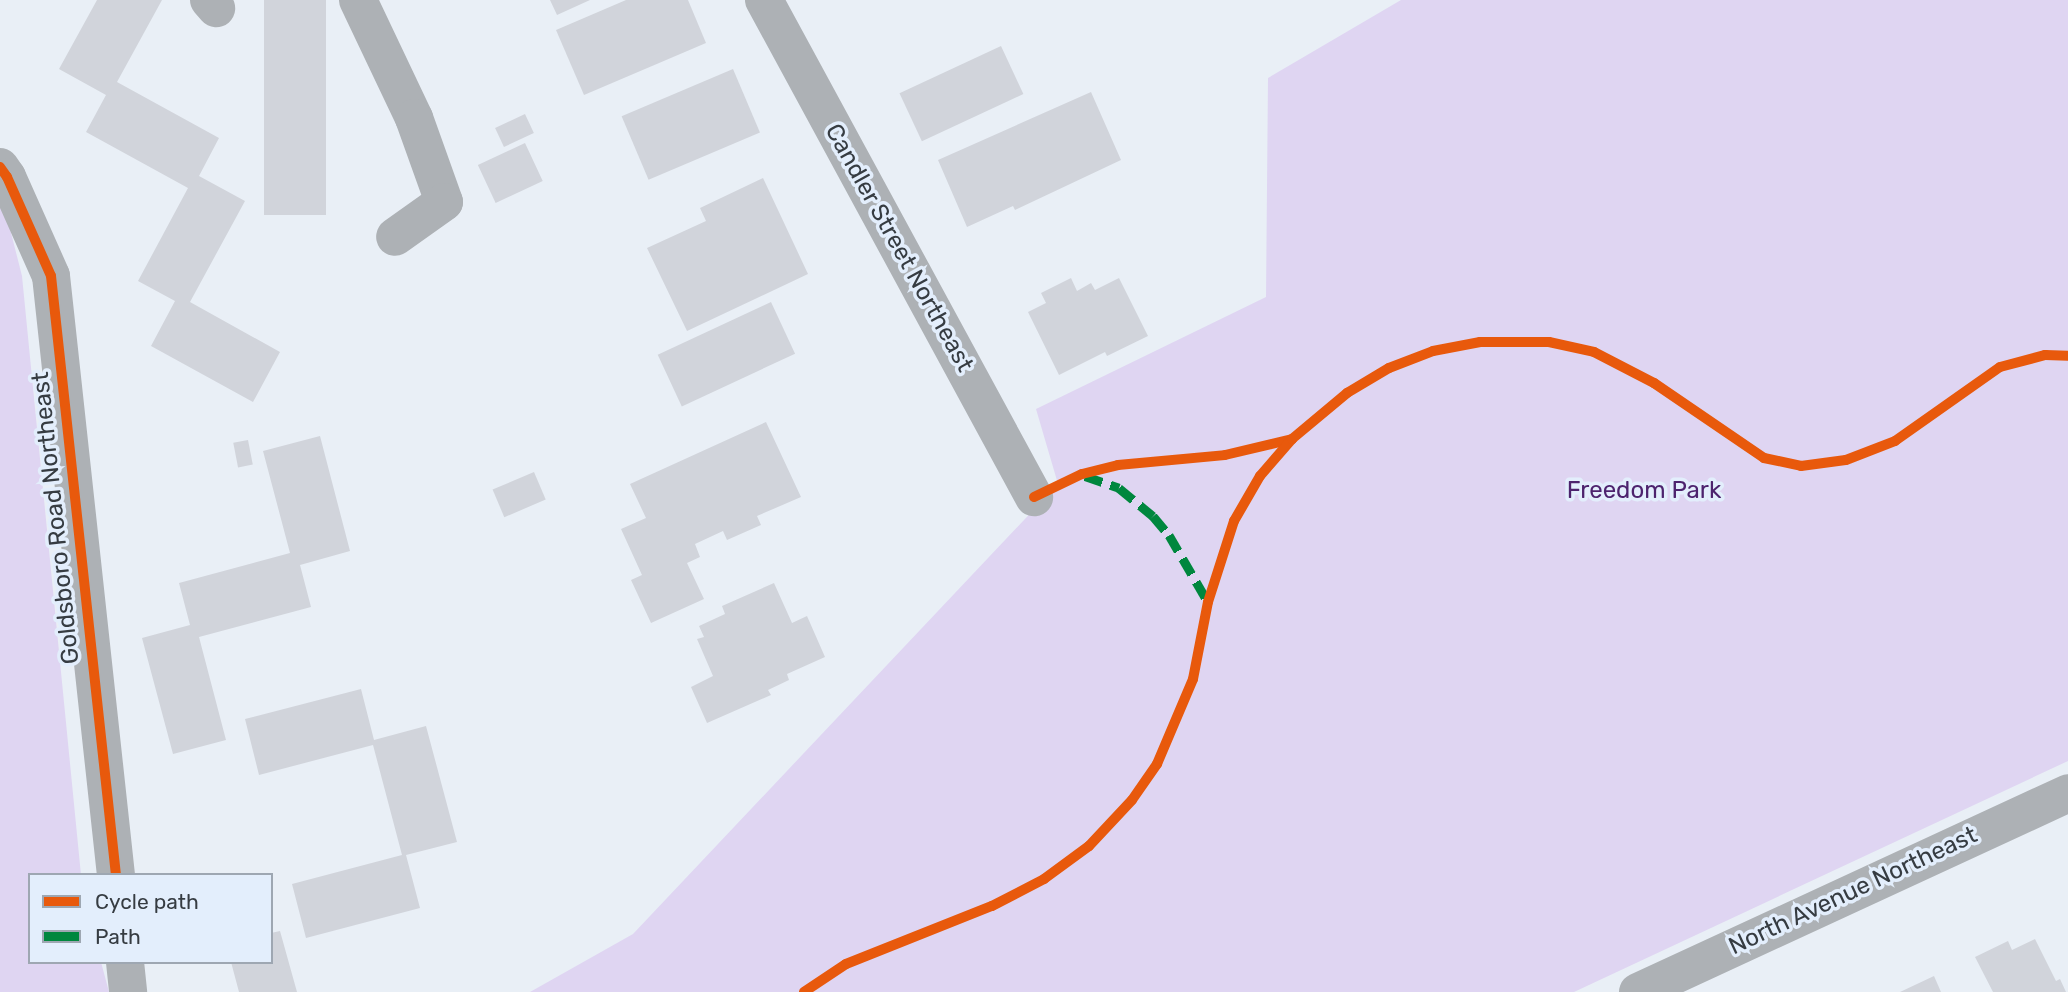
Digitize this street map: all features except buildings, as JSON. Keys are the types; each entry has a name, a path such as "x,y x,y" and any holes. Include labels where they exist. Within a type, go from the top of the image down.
{"street":[{"path":"358,0 414,118 444,202 395,237"},
{"name":"Candler Street Northeast","path":"764,0 1034,497"},
{"name":"Goldsboro Road Northeast","path":"0,167 7,177 51,276 116,873"},
{"name":"North Avenue Northeast","path":"1638,992 2068,793"},
{"path":"125,964 128,992"}],"green space":[{"name":"Freedom Park","path":"1401,0 2068,0 2068,761 1574,992 530,992 633,934 1058,484 1036,409 1266,297 1268,78"},
{"path":"0,206 7,217 22,276 81,873 28,873 28,964 102,964 109,992 0,992"}],"marked path":[{"path":"1085,476 1119,488 1153,516 1169,535 1208,602"}],"cycle path":[{"path":"0,167 7,177 51,276 116,873"},
{"path":"804,992 846,964 992,906 1044,879 1089,846 1132,800 1157,764 1193,679 1208,602 1234,521 1260,476 1292,439 1347,393 1389,368 1433,351 1480,342 1549,342 1594,352 1654,383 1764,458 1801,466 1846,460 1895,441 2000,367 2045,355 2068,356"},
{"path":"1034,497 1082,474 1118,465 1225,455 1292,439"}]}
